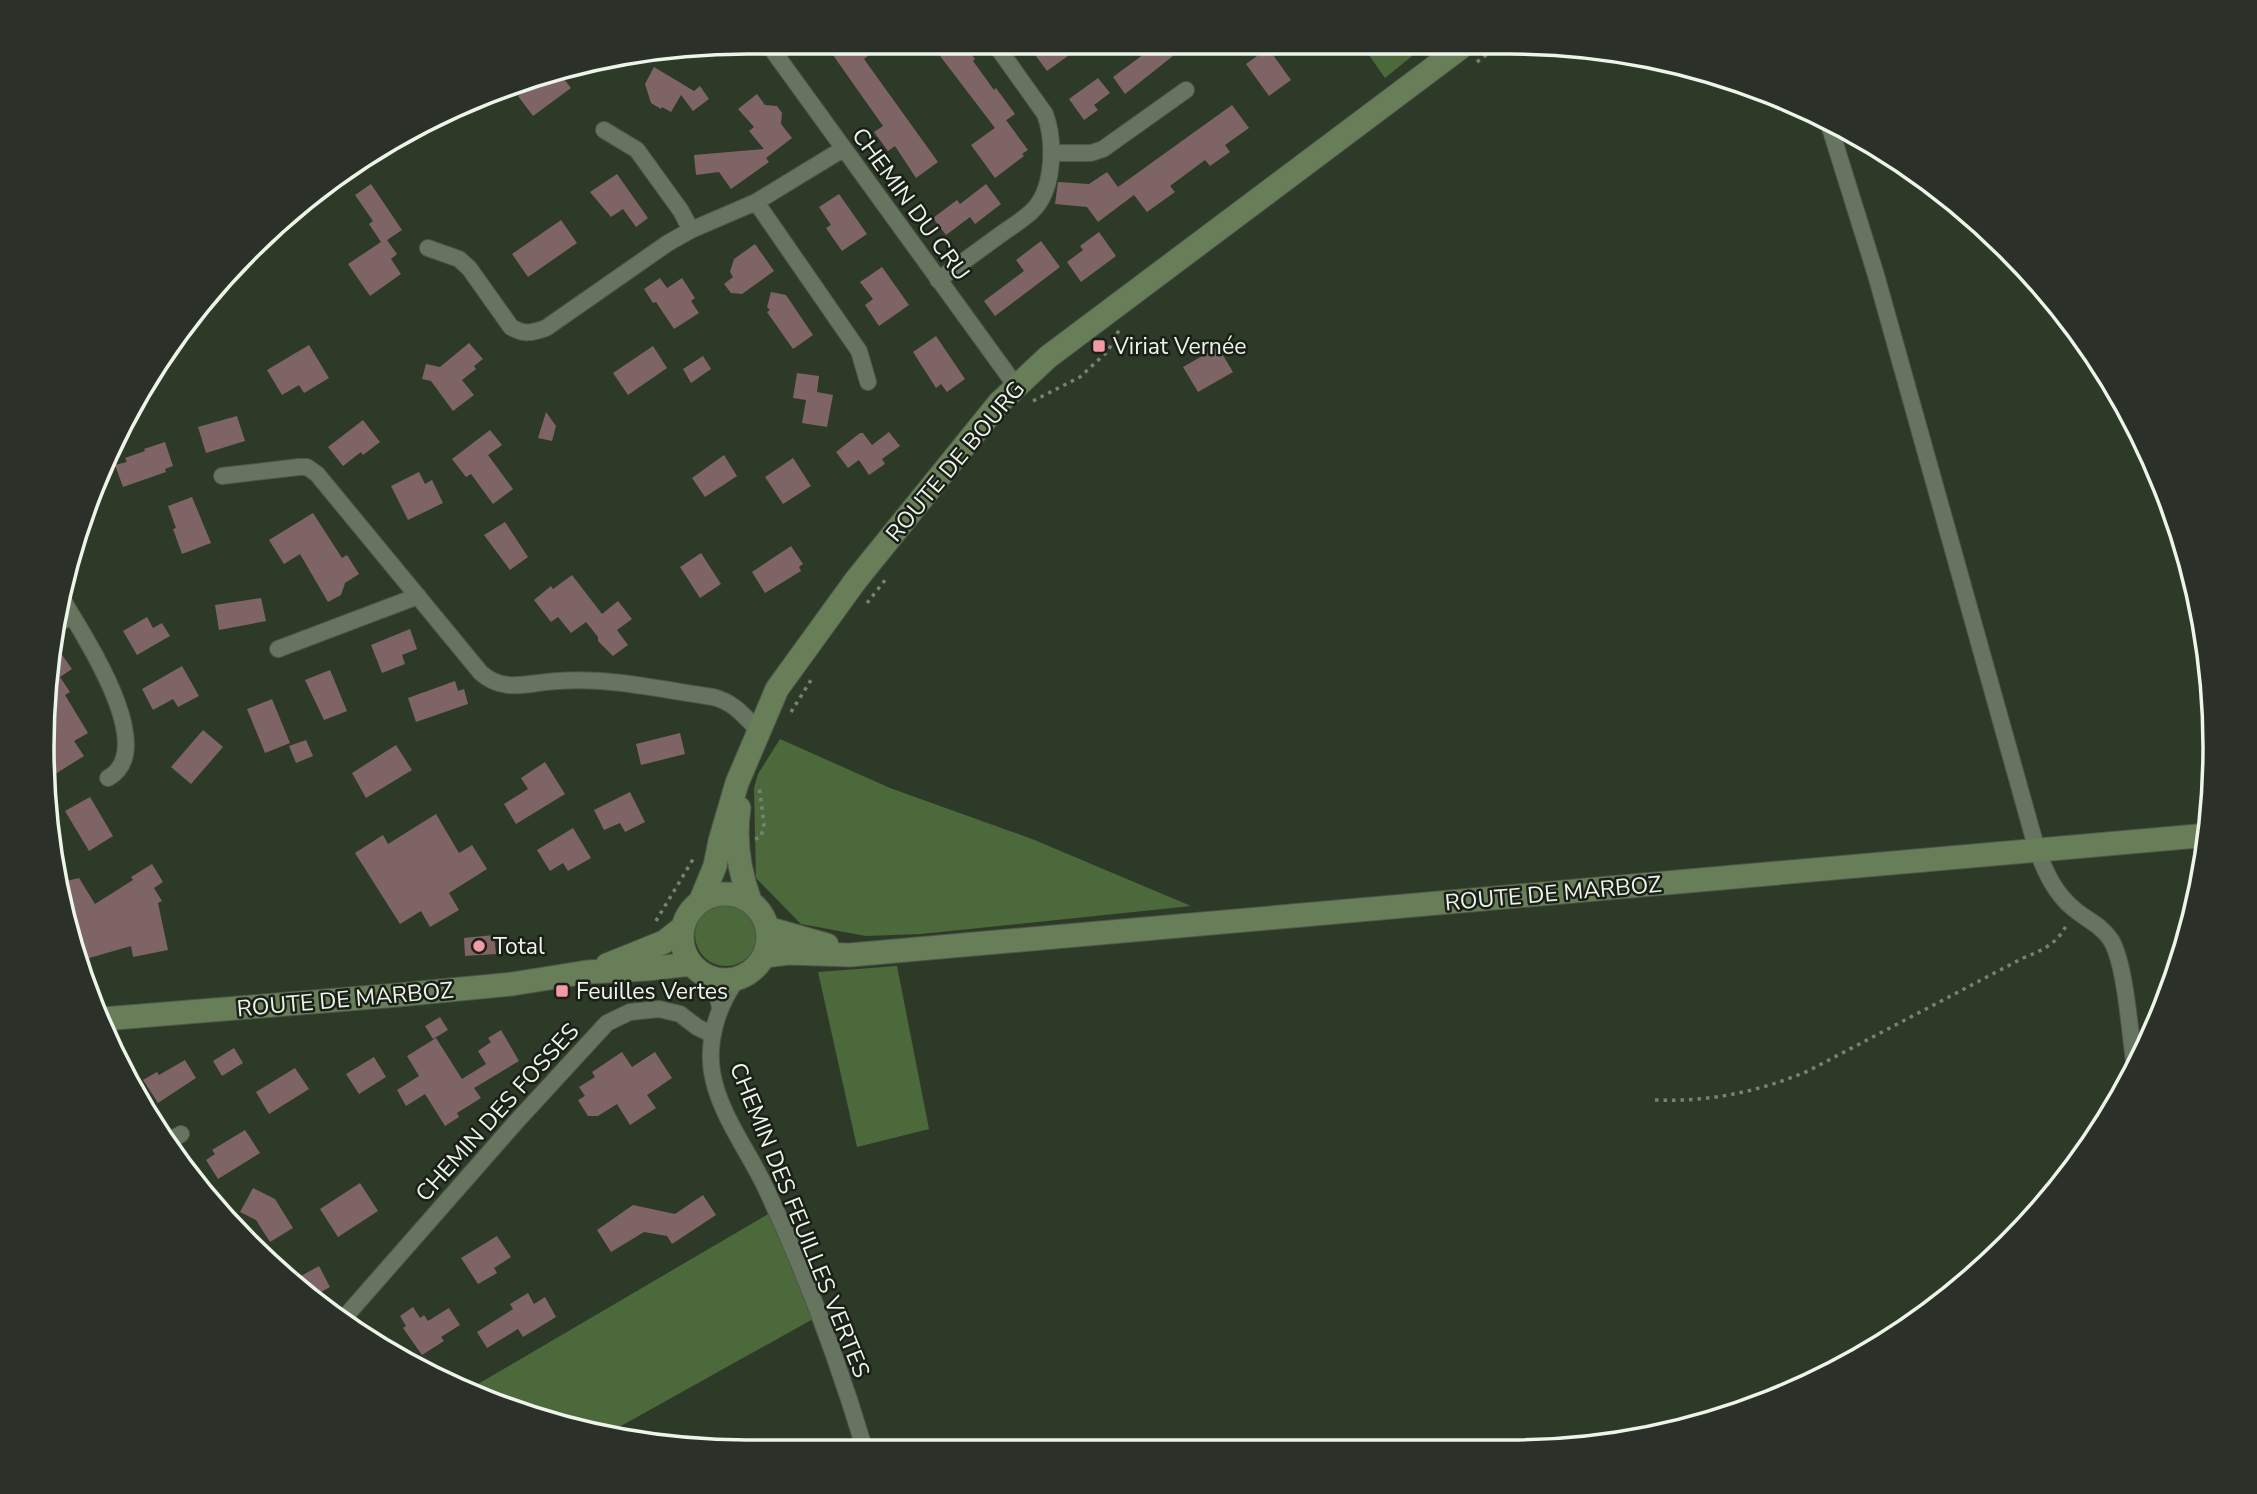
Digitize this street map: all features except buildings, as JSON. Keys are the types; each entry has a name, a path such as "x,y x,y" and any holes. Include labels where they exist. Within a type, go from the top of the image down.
{"main road":[{"name":"ROUTE DE BOURG","path":"750,901 740,874 738,815 753,765 759,731 777,689 806,646 999,403 1022,395 1048,357 1191,248 1466,56"},
{"name":"ROUTE DE BOURG","path":"701,900 715,866 737,783 753,765"},
{"name":"ROUTE DE MARBOZ","path":"764,956 789,953 850,954 2197,836"},
{"path":"726,893 750,901 764,918 767,928 768,942 764,956 749,973 738,978 715,979 697,969 685,953 682,928 693,908 701,900 726,893"},
{"name":"ROUTE DE MARBOZ","path":"587,972 654,947 682,928"},
{"name":"ROUTE DE MARBOZ","path":"767,928 824,944 897,950"},
{"name":"ROUTE DE MARBOZ","path":"110,1018 512,984 587,972 697,969"}],"street":[{"name":"CHEMIN DU CRU","path":"775,54 1022,395"},
{"path":"938,280 1037,206 1047,181 1051,132 1045,114 1002,54"},
{"path":"1051,153 1091,153 1103,149 1186,90"},
{"path":"604,130 636,149 681,211 691,230"},
{"path":"1832,134 1879,288 2036,850 2048,877 2074,909 2092,920 2113,943 2123,982 2132,1050"},
{"path":"428,248 459,259 470,268 511,327 521,333 532,333 546,328 691,230 756,202 844,149"},
{"path":"756,202 859,351 867,382"},
{"path":"222,476 307,467 317,474 481,673 496,684 581,680 713,697 735,706 759,731"},
{"path":"278,649 418,596"},
{"path":"68,611 108,683 122,719 126,752 117,774 108,778"},
{"path":"67,618 71,616"},
{"path":"697,969 718,995 720,1009"},
{"path":"720,1009 738,978"},
{"name":"CHEMIN DES FOSSES","path":"348,1313 607,1023 630,1012 659,1009 680,1014 713,1035"},
{"name":"CHEMIN DES FEUILLES VERTES","path":"720,1009 713,1035 711,1060 718,1091 768,1191 796,1257 861,1440"}],"path":[{"path":"1022,395 1080,377 1108,351 1125,324"},
{"path":"861,611 894,569"},
{"path":"786,720 813,677"},
{"path":"748,842 761,837 764,824 753,765"},
{"path":"655,924 698,850 704,843 720,841"},
{"path":"1655,1100 1713,1099 1764,1088 1808,1072 2022,958 2046,949 2061,937 2074,909"}],"green space":[{"path":"1368,54 1415,54 1385,78"},
{"path":"780,739 890,788 1032,839 1191,906 921,934 866,936 801,924 756,878 754,788 758,774"},
{"path":"726,904 748,913 757,935 748,957 726,966 704,957 695,935 704,913"},
{"path":"897,966 929,1129 857,1147 818,972"},
{"path":"770,1213 813,1319 619,1427 524,1403 477,1385"}],"place":[{"name":"Viriat Vernée","path":"1099,346"},
{"name":"Total","path":"479,946"},
{"name":"Feuilles Vertes","path":"562,991"}]}
